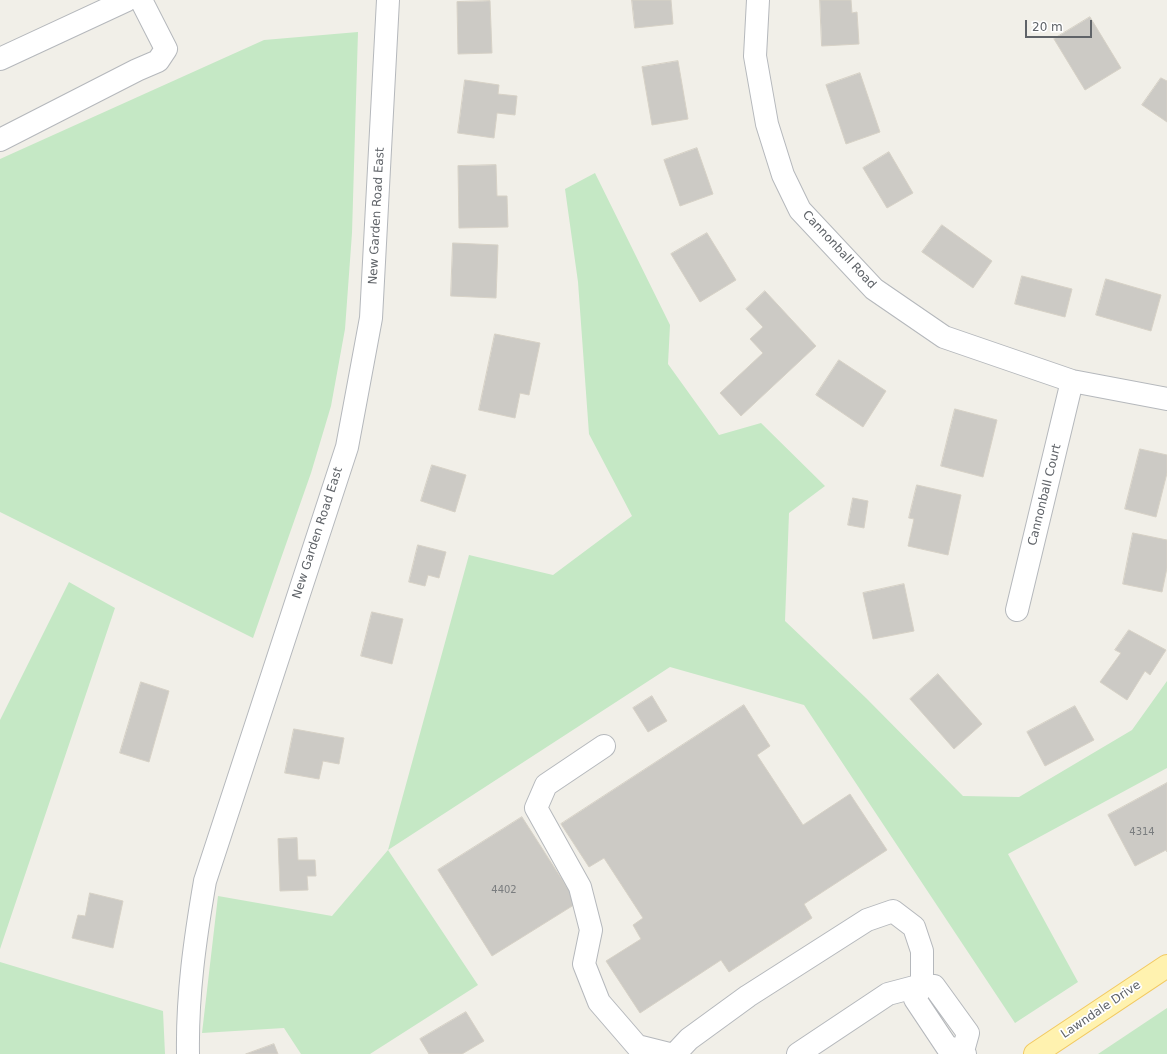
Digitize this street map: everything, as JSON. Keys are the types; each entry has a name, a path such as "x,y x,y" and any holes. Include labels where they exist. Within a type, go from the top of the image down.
{"main road":[{"name":"Lawndale Drive","path":"1035,1054 1167,966"}],"street":[{"path":"0,59 127,0"},
{"path":"0,140 137,70 158,61 166,49 142,0"},
{"name":"New Garden Road East","path":"188,1054 187,1019 194,948 205,881 347,447 371,318 388,0"},
{"name":"Cannonball Road","path":"758,0 755,56 767,124 783,175 800,210 874,289 944,338 1072,381 1167,399"},
{"name":"Cannonball Court","path":"1017,610 1072,381"},
{"path":"604,746 546,784 536,808 580,887 591,930 584,964 599,1002 637,1046 669,1054"},
{"path":"675,1054 688,1039 748,996 867,920 893,911 914,927 922,951 922,985"},
{"path":"798,1054 888,994 922,985 934,986 968,1033 964,1053"}],"green space":[{"path":"358,32 352,233 345,329 331,406 311,473 253,638 0,512 0,159 264,40"},
{"path":"595,173 670,325 668,364 719,435 761,423 825,486 789,513 785,621 866,698 963,796 1019,797 1132,730 1167,681 1167,768 1008,854 1078,982 1015,1023 804,705 670,667 388,850 469,555 553,575 632,516 589,434 578,282 565,189"},
{"path":"69,582 115,608 0,949 0,720"},
{"path":"388,850 478,985 370,1054 301,1054 284,1028 202,1033 218,896 332,916"},
{"path":"0,962 163,1011 165,1054 0,1054"},
{"path":"1167,1008 1167,1054 1098,1054"}],"building":[{"path":"632,0 671,0 673,24 635,28"},
{"path":"820,0 851,0 852,13 857,12 859,44 822,46"},
{"path":"490,1 492,53 458,54 457,2"},
{"path":"1090,17 1121,68 1085,90 1054,39"},
{"path":"678,61 688,119 652,125 642,67"},
{"path":"860,73 880,132 846,144 826,85"},
{"path":"1161,78 1167,81 1167,122 1142,105"},
{"path":"465,80 499,85 498,94 517,96 515,115 497,113 494,138 458,133"},
{"path":"697,148 713,194 680,206 664,160"},
{"path":"889,152 913,193 887,208 863,168"},
{"path":"496,165 497,196 507,196 508,227 459,228 458,166"},
{"path":"942,225 992,261 973,288 922,252"},
{"path":"707,233 736,280 700,302 671,254"},
{"path":"453,243 498,245 496,298 451,296"},
{"path":"1022,276 1072,289 1065,317 1015,304"},
{"path":"1106,279 1161,295 1151,331 1096,315"},
{"path":"765,291 816,346 741,416 720,393 763,353 750,339 763,327 746,309"},
{"path":"495,334 540,343 529,395 520,393 515,418 479,410"},
{"path":"839,360 886,391 863,427 816,395"},
{"path":"955,409 997,420 983,477 941,466"},
{"path":"1140,449 1167,455 1167,473 1156,517 1125,509"},
{"path":"432,465 466,475 455,512 421,501"},
{"path":"917,485 961,495 948,555 908,546 914,519 909,518"},
{"path":"853,498 868,501 864,528 848,525"},
{"path":"1133,533 1167,540 1167,568 1162,592 1123,584"},
{"path":"418,545 446,552 439,578 428,575 425,586 409,582"},
{"path":"904,584 914,631 873,639 863,593"},
{"path":"372,612 403,619 392,664 361,656"},
{"path":"1129,630 1166,650 1150,675 1145,671 1127,700 1100,682 1121,653 1115,650"},
{"path":"938,674 982,724 954,749 910,699"},
{"path":"141,682 169,691 149,762 120,753"},
{"path":"652,696 667,721 648,732 633,708"},
{"path":"744,705 770,746 757,755 803,825 850,794 887,850 804,904 812,918 729,972 721,960 640,1013 606,961 641,939 633,925 643,918 604,858 589,867 561,824"},
{"path":"1075,706 1094,740 1045,766 1027,732"},
{"path":"294,729 344,738 339,764 323,761 319,779 285,773"},
{"path":"1167,783 1167,852 1166,850 1135,866 1108,815"},
{"path":"522,817 577,903 492,956 438,870"},
{"path":"297,838 298,860 315,860 316,876 307,876 308,890 280,891 278,839"},
{"path":"90,893 123,901 113,948 72,938 78,915 85,916"},
{"path":"466,1012 484,1041 462,1054 429,1054 420,1039"},
{"path":"274,1044 278,1054 246,1054"}]}
